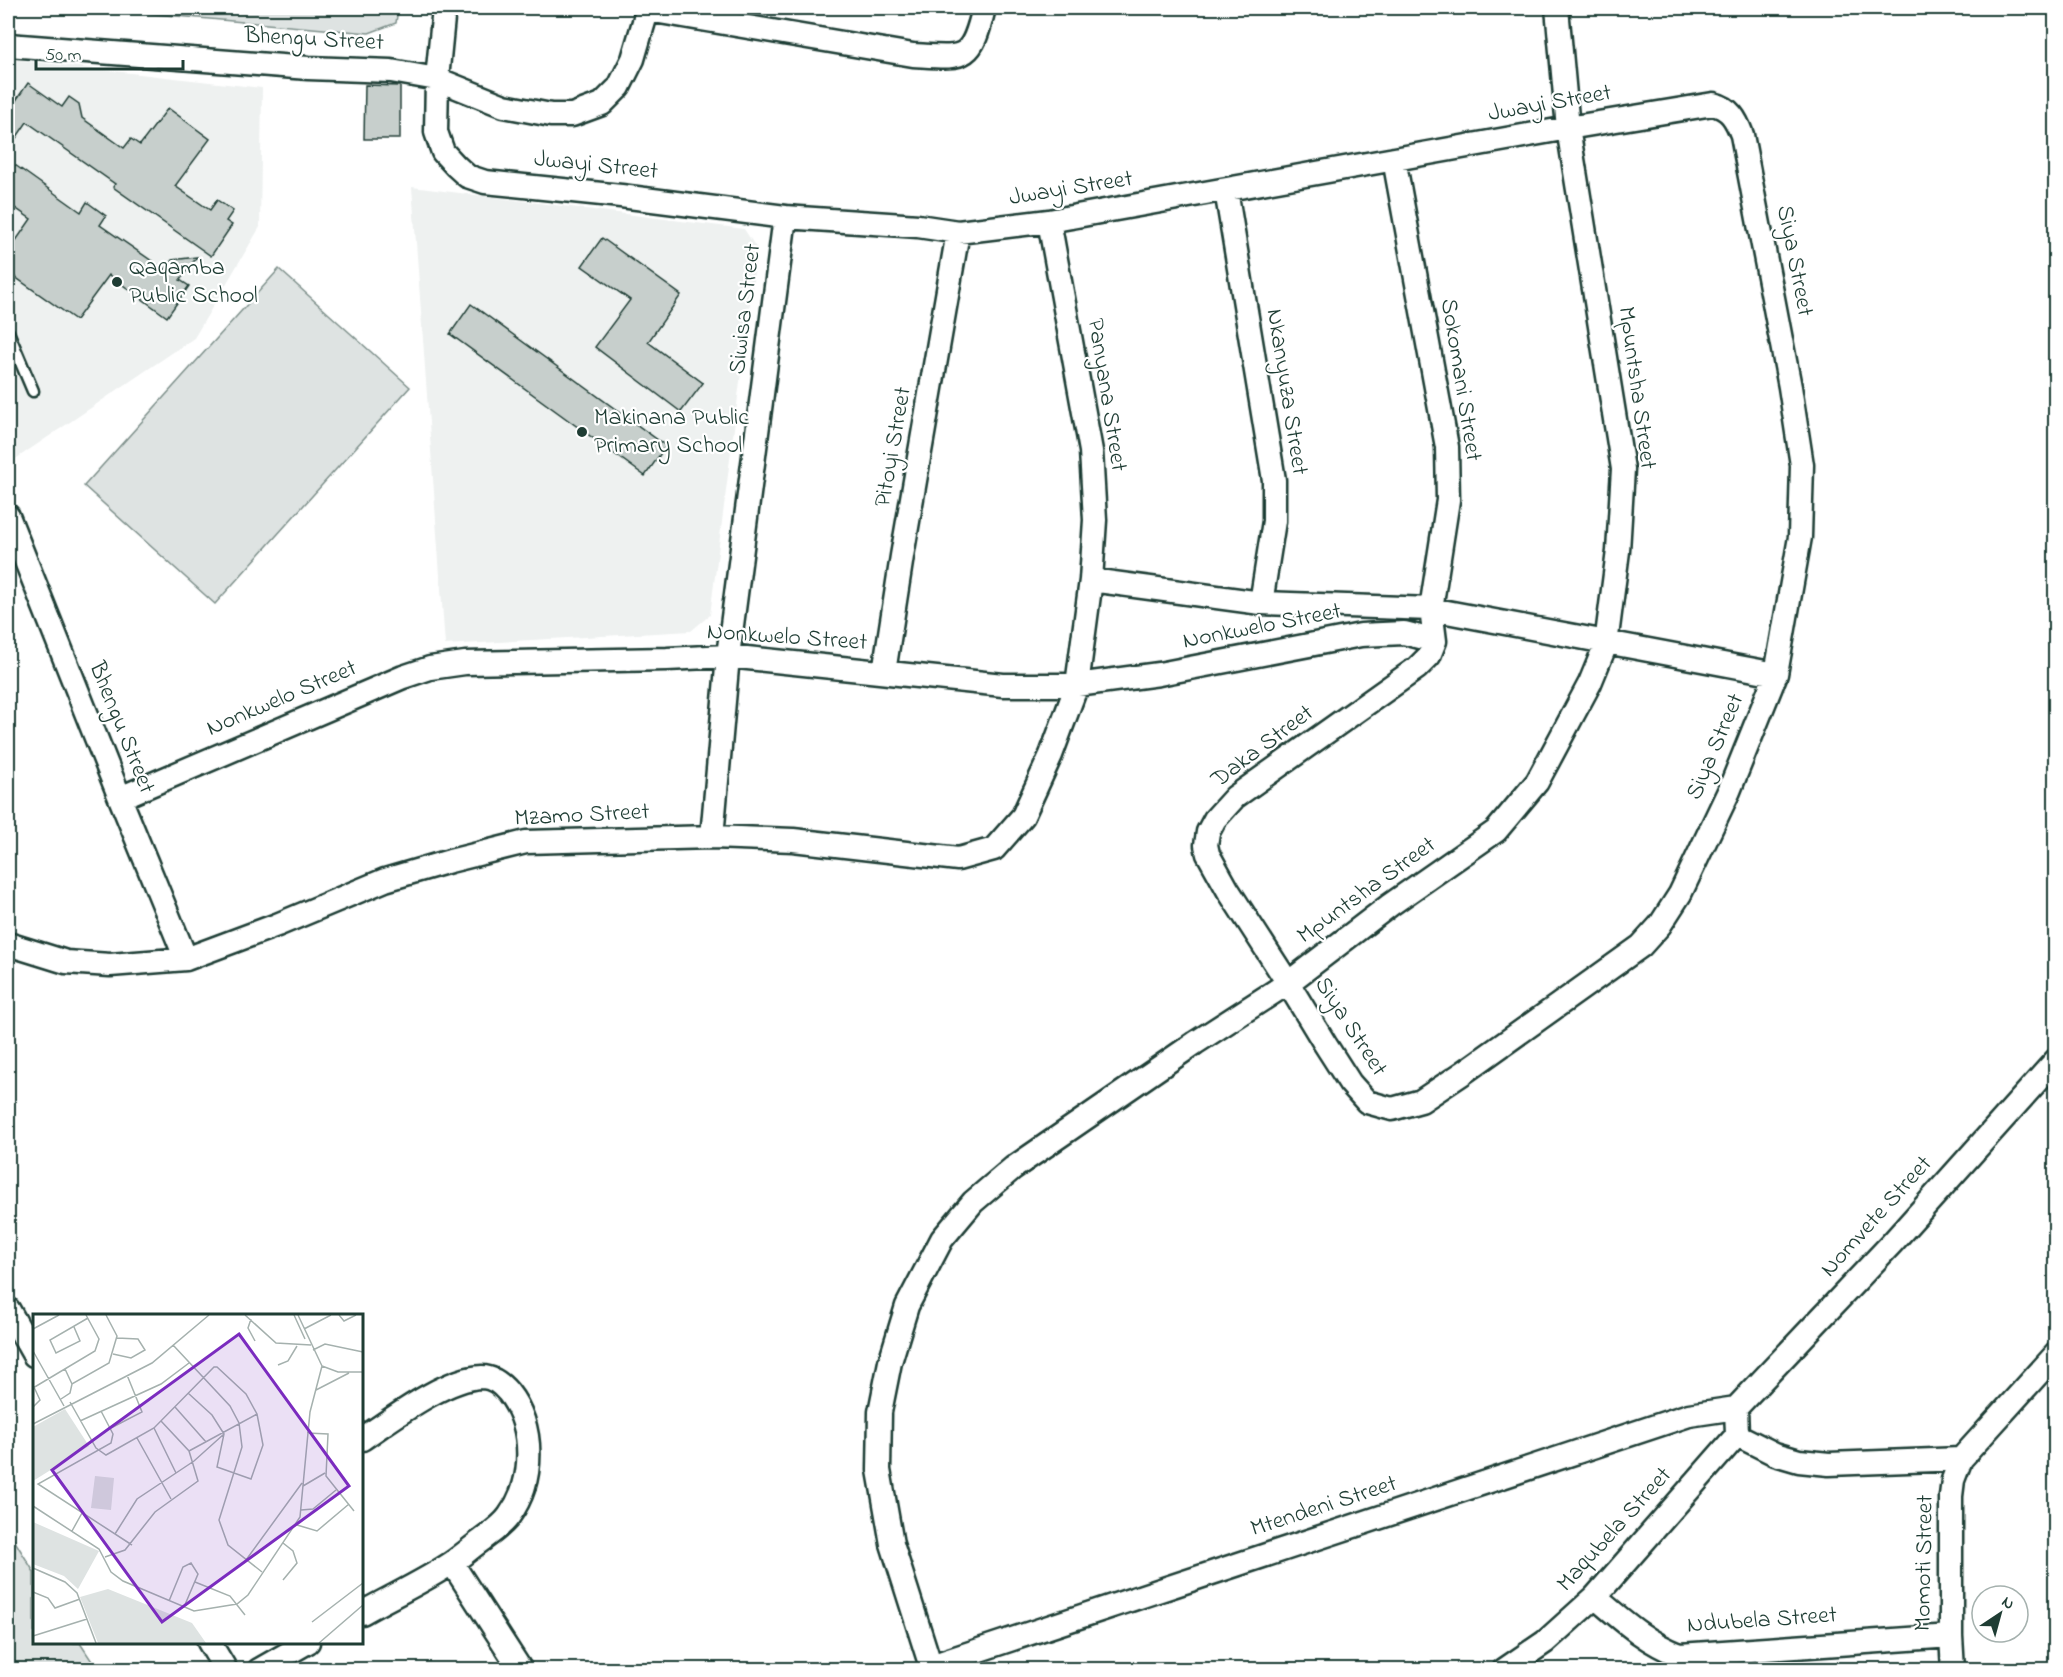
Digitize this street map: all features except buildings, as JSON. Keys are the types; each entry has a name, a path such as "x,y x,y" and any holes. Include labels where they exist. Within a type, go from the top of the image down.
{"street":[{"path":"437,79 444,8"},
{"path":"648,9 913,55 952,57 961,55 974,43 984,8"},
{"name":"Mpuntsha Street","path":"932,1668 892,1544 879,1470 880,1412 890,1362 907,1306 942,1239 973,1202 1013,1168 1195,1043 1288,983 1390,904 1496,831 1537,782 1590,683 1606,644 1618,550 1623,469 1568,128 1557,8"},
{"name":"Bhengu Street","path":"8,45 296,67 373,70 437,79 504,106 551,115 572,115 602,104 619,87 633,59 648,9"},
{"name":"Jwayi Street","path":"437,79 436,132 443,152 467,176 485,182 633,197 785,217 918,226 958,232 1049,221 1713,104"},
{"name":"Siya Street","path":"1288,983 1350,1083 1367,1102 1392,1109 1421,1101 1641,946 1660,926 1680,894 1729,791 1776,674 1800,537 1802,465 1790,387 1742,135 1737,120 1730,112 1722,106 1713,104"},
{"name":"Sokomani Street","path":"1394,159 1447,447 1448,500 1431,609"},
{"name":"Nkanyuza Street","path":"1226,190 1274,480 1274,521 1261,603"},
{"name":"Siwisa Street","path":"712,837 728,656 785,217"},
{"name":"Panyana Street","path":"1049,221 1092,451 1095,520 1091,580 1077,685"},
{"name":"Pitoyi Street","path":"884,672 958,232"},
{"name":"Bhengu Street","path":"8,516 186,959"},
{"path":"1091,580 1261,603 1431,609 1606,644 1776,674"},
{"path":"1431,609 1435,641"},
{"name":"Nonkwelo Street","path":"120,798 430,668 465,663 728,656 1003,685 1077,685 1159,674 1361,635 1404,633 1435,641"},
{"name":"Daka Street","path":"1288,983 1228,890 1208,854 1206,845 1208,832 1215,819 1235,797 1417,668 1429,656 1435,641"},
{"name":"Mzamo Street","path":"8,944 66,962 110,965 186,959 277,925 385,880 526,842 712,837 793,840 958,859 994,849 1023,816 1051,755 1077,685"},
{"name":"Nomvete Street","path":"1736,1408 2052,1071"},
{"path":"8,1309 33,1353"},
{"name":"Momoti Street","path":"1953,1670 1951,1496 1953,1480 1961,1459 2055,1354"},
{"path":"363,1438 435,1392 467,1380 484,1377 502,1384 516,1402 527,1430 527,1460 523,1487 509,1517 452,1563 363,1612"},
{"path":"1736,1408 1737,1435"},
{"name":"Mtendeni Street","path":"932,1668 1689,1415 1736,1408"},
{"name":"Momoti Street","path":"1737,1435 1774,1454 1809,1462 1829,1464 1961,1459"},
{"name":"Maqubela Street","path":"1504,1670 1545,1642 1595,1597 1737,1435"},
{"path":"452,1563 521,1670"},
{"name":"Ndubela Street","path":"1595,1597 1640,1635 1661,1648 1680,1655 1951,1636"},
{"path":"210,1644 226,1670"},
{"path":"259,1670 304,1644"}],"lane":[{"path":"8,332 33,391"}],"shaded area":[{"path":"86,8 398,8 396,23 369,33"},
{"name":"Qaqamba Public School","path":"8,59 262,88 260,227 194,338 14,460 8,442"},
{"name":"Makinana Public Primary School","path":"412,187 744,229 757,249 710,615 691,631 445,645"},
{"path":"279,269 410,387 215,604 84,486"},
{"path":"8,1530 33,1570 33,1644 81,1644 97,1669 8,1669"}],"place":[{"name":"Qaqamba Public School","path":"117,282"},
{"name":"Makinana Public Primary School","path":"582,432"}]}
